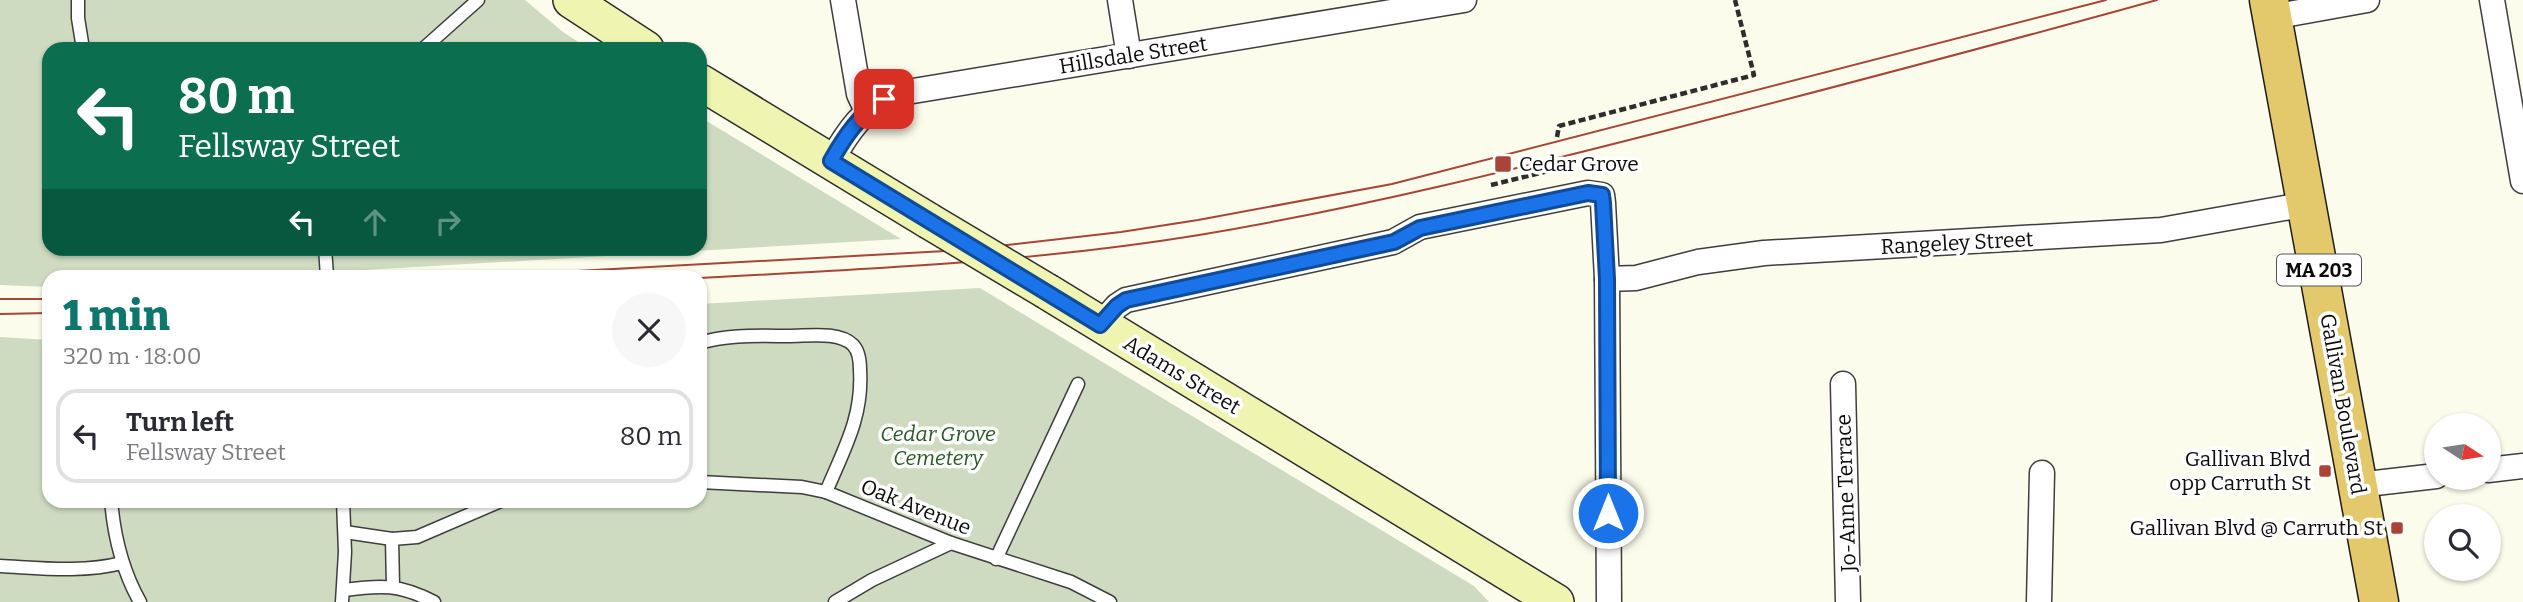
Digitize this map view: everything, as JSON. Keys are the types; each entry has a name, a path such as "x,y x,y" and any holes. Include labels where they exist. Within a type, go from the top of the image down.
{"highway":[{"name":"Gallivan Boulevard","path":"2271,8 2379,602"}],"main road":[{"path":"571,0 635,42"},
{"name":"Adams Street","path":"707,86 1556,602"}],"street":[{"path":"843,0 859,94 867,111"},
{"path":"1120,0 1129,55"},
{"name":"Hillsdale Street","path":"831,161 851,129 867,111 884,99 907,92 1464,0"},
{"path":"2271,8 2367,0"},
{"path":"2492,0 2523,181"},
{"path":"1100,325 1126,300 1394,242 1420,228 1588,193 1602,195 1607,279 1609,602"},
{"name":"Rangeley Street","path":"1607,279 1636,278 1698,262 1764,253 2161,230 2307,204"},
{"name":"Jo-Anne Terrace","path":"1843,384 1849,602"},
{"path":"2501,469 2523,466"},
{"path":"2039,602 2042,474"},
{"path":"2358,485 2424,477"}],"lane":[{"path":"78,0 81,42"},
{"path":"431,42 478,0"},
{"path":"707,342 755,337 828,337 846,340 853,345 860,361 858,412 826,492"},
{"path":"996,559 1077,384"},
{"name":"Oak Avenue","path":"707,482 802,487 826,492 951,543 1071,582 1110,602"},
{"path":"112,508 122,563 140,602"},
{"path":"344,508 343,596 393,586 434,602"},
{"path":"345,532 405,540 427,534 485,508"},
{"path":"392,539 393,586"},
{"path":"835,602 872,580 951,543"},
{"path":"0,566 69,569 100,568 122,563"}],"path":[{"path":"1557,137 1559,125 1754,75 1735,0"}],"green space":[{"path":"0,0 525,0 578,42 42,42 42,256 607,256 365,270 42,270 42,287 0,285"},
{"path":"707,121 901,239 707,250"},
{"name":"Cedar Grove Cemetery","path":"980,288 1474,586 1489,602 0,602 0,337 42,340 42,508 707,508 707,304"}],"tram line":[{"path":"595,270 964,250 1121,232 1198,220 1392,184 2106,0"},
{"path":"707,278 888,268 1075,252 1260,224 1380,200 1560,157 2157,0"},
{"path":"0,299 42,299"},
{"path":"0,314 42,313"}],"place":[{"name":"Cedar Grove","path":"1503,164"},
{"name":"Gallivan Blvd opp Carruth St","path":"2325,471"},
{"name":"Gallivan Blvd @ Carruth St","path":"2397,528"}],"route":[{"path":"884,99 867,111 851,129 831,161 1100,325 1126,300 1394,242 1420,228 1588,193 1602,195 1607,279 1608,513"}]}
